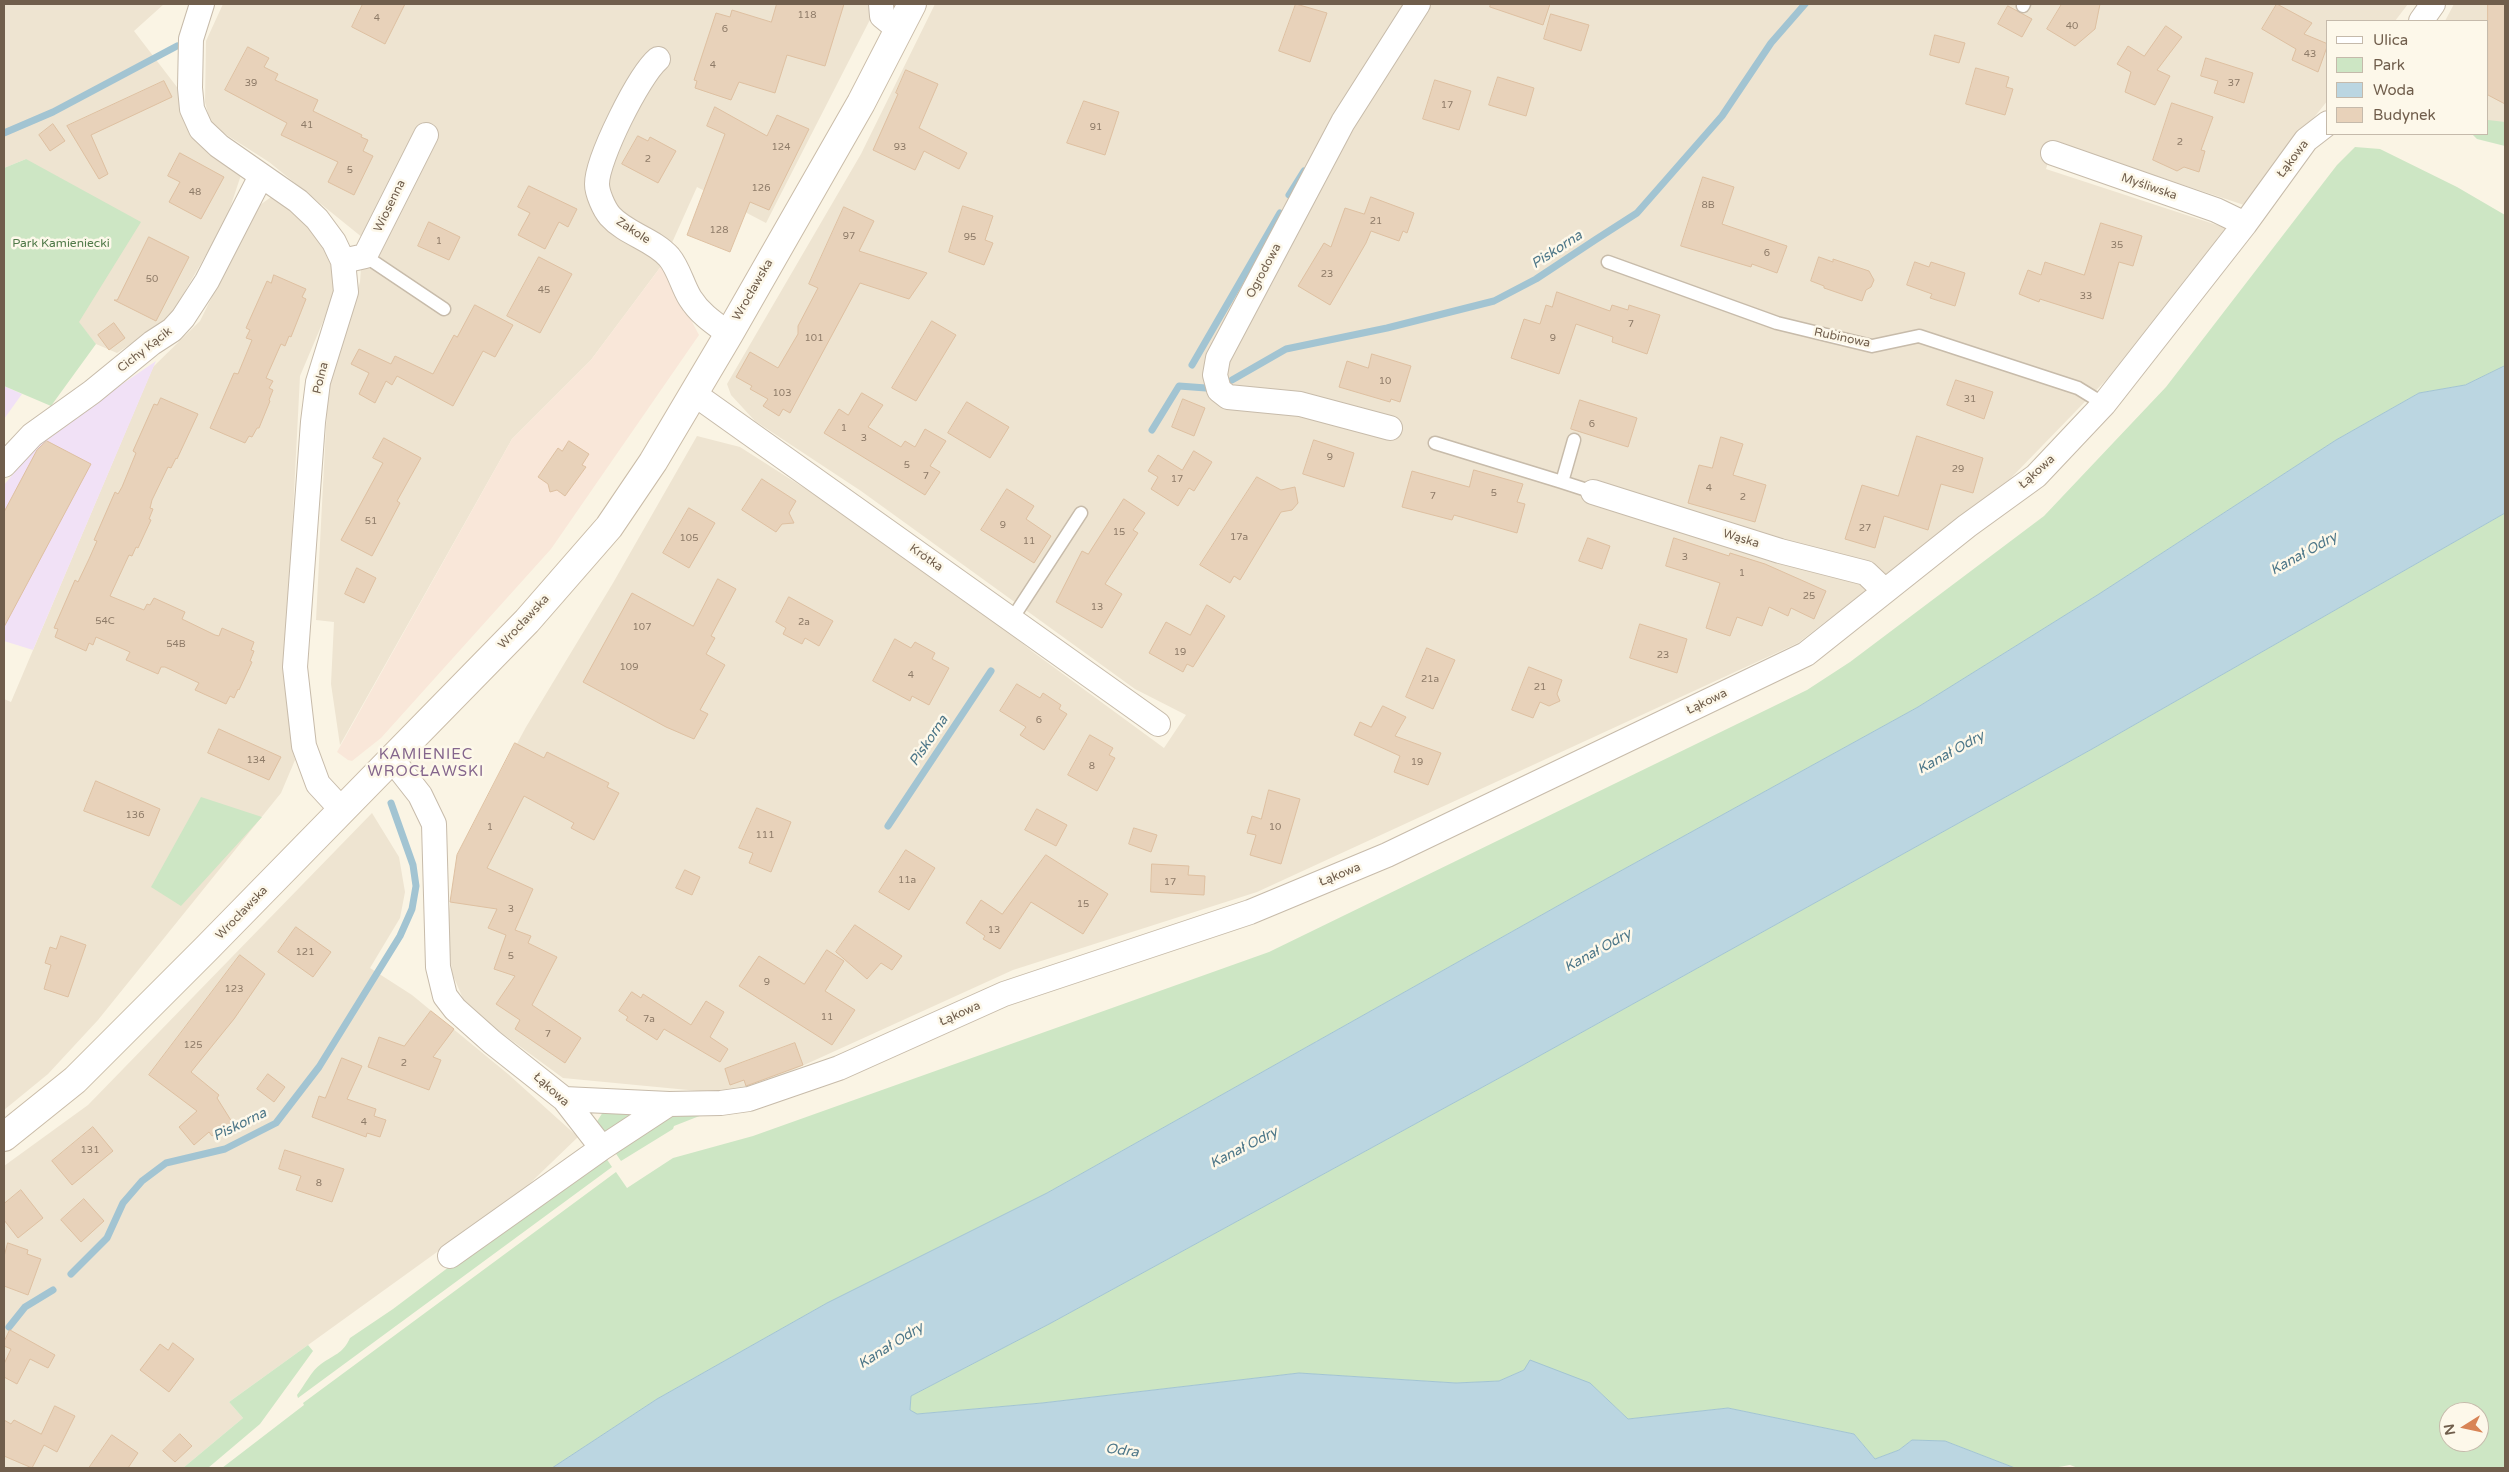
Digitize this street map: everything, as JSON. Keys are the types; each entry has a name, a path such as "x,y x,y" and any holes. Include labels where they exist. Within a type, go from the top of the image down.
{"main road":[{"name":"Wrocławska","path":"4,1137 75,1080 527,621 609,527 653,462 729,334 861,103 912,4"}],"street":[{"name":"Polna","path":"202,4 191,40 190,88 192,109 201,129 261,176 298,201 354,259 346,292 318,382 312,422 295,667 304,746 318,784 342,810"},
{"path":"881,4 882,16 900,30"},
{"name":"Ogrodowa","path":"1390,428 1300,404 1228,396 1219,390 1215,375 1218,358 1343,122 1418,4"},
{"path":"2422,20 2433,4"},
{"name":"Zakole","path":"658,59 648,67 623,114 599,169 597,186 609,215 623,228 666,254 674,262 699,311 729,334"},
{"name":"Łąkowa","path":"564,1099 669,1104 721,1103 749,1098 839,1068 1004,994 1250,912 1387,855 1806,654 2036,476 2104,404 2245,224 2306,140 2326,125"},
{"name":"Wiosenna","path":"354,259 426,135"},
{"name":"Myśliwska","path":"2053,153 2216,210 2245,224"},
{"name":"Cichy Kącik","path":"4,465 32,435 92,392 172,330 183,318 207,281 261,176"},
{"name":"Krótka","path":"693,393 1158,724"},
{"name":"Wąska","path":"1593,492 1780,551 1866,573 1885,591"},
{"name":"Łąkowa","path":"391,758 420,795 434,824 438,967 445,996 455,1009 492,1042 564,1099 602,1148"},
{"path":"450,1256 602,1148 669,1104"}],"lane":[{"path":"354,259 444,309"},
{"name":"Rubinowa","path":"1608,262 1778,323 1872,346 1919,336 2078,388 2104,404"},
{"path":"1562,482 1574,440"},
{"path":"1436,443 1593,492"},
{"path":"1012,620 1081,513"}],"shaded area":[{"path":"4,4 164,4 134,31 242,172 226,220 169,319 117,353 96,344 78,322 26,159 4,168"},
{"path":"223,4 878,4 766,223 697,187 662,265 591,360 512,439 340,745 331,684 334,622 316,620 328,389 360,282 363,238 269,162 211,125 205,102 206,41"},
{"path":"935,4 2408,4 2396,20 2326,20 2326,102 2244,205 2054,142 2046,169 2226,228 2108,378 2010,479 1798,643 1257,892 1013,970 758,1086 709,1092 563,1078 477,1015 464,1001 452,973 447,926 457,855 526,727 613,583 697,436 740,447 928,567 1033,652 1164,748 1186,715 1135,689 861,491 755,421 731,395 727,384 861,154"},
{"path":"2454,4 2505,4 2505,135 2489,129 2489,20 2446,20"},
{"path":"271,197 298,214 322,241 334,275 333,298 300,376 285,668 291,743 295,760 281,793 98,1020 48,1074 4,1110 4,699 11,702 153,367 200,321 256,208"},
{"path":"662,265 699,335 551,549 381,738 352,761 348,760 337,752 512,439 591,360"},
{"path":"156,361 33,650 4,641 4,485 42,439"},
{"path":"4,386 22,394 4,419"},
{"path":"372,813 399,857 405,892 400,918 370,968 412,995 508,1074 578,1137 523,1190 229,1402 243,1418 183,1468 4,1468 4,1166 88,1105"}],"green space":[{"path":"2489,120 2505,122 2505,146 2477,139 2473,135 2489,135"},
{"path":"2355,147 2380,149 2457,187 2505,215 2505,366 2465,385 2419,393 2336,440 2099,594 1918,707 1586,890 1047,1193 827,1303 657,1399 552,1468 222,1468 304,1405 303,1403 616,1172 627,1188 673,1158 753,1136 1269,952 1807,690 1850,662 2044,516 2166,387 2337,165"},
{"name":"Park Kamieniecki","path":"26,159 141,222 79,322 96,344 51,406 4,386 4,168"},
{"path":"2505,513 2505,1468 2078,1468 2070,1465 2053,1468 2015,1468 1945,1441 1912,1440 1899,1450 1875,1459 1854,1434 1728,1408 1628,1419 1590,1383 1524,1370 1499,1381 1456,1383 1299,1373 1042,1403 916,1414 910,1410 911,1396 1051,1323 1523,1065 2092,749"},
{"path":"201,797 262,817 181,906 151,887"},
{"path":"651,1110 606,1132 596,1123 603,1112"},
{"path":"684,1112 702,1115 674,1126 673,1129 621,1161 612,1148 659,1120"},
{"path":"602,1152 612,1167 298,1398 297,1395 314,1370 341,1351 350,1338 393,1309"},
{"path":"308,1345 313,1351 260,1424 208,1468 183,1468 243,1418 229,1402"}],"water":[{"path":"2505,366 2505,513 2092,749 1523,1065 1051,1323 911,1396 910,1410 917,1414 1042,1403 1299,1373 1456,1383 1499,1381 1524,1370 1530,1360 1590,1383 1628,1419 1728,1408 1854,1434 1875,1459 1899,1450 1912,1440 1945,1441 2015,1468 552,1468 657,1399 827,1303 1047,1193 1586,890 1918,707 2099,594 2336,440 2419,393 2465,385"}],"building":[{"path":"363,4 405,4 385,44 352,27"},
{"path":"777,4 844,4 825,66 787,55 775,93 739,82 731,100 695,88 697,81 694,80 716,13 730,17 732,10 771,22"},
{"path":"1296,4 1327,13 1310,62 1279,51"},
{"path":"1491,4 1550,4 1543,25 1490,7"},
{"path":"2062,4 2100,4 2095,29 2075,46 2047,29"},
{"path":"2277,4 2312,23 2304,34 2326,43 2326,50 2318,72 2292,60 2296,49 2262,29"},
{"path":"2488,4 2505,4 2505,104 2489,96"},
{"path":"2008,6 2032,19 2022,37 1998,24"},
{"path":"1551,14 1589,25 1581,51 1544,39"},
{"path":"2166,26 2182,37 2157,70 2170,76 2155,105 2125,92 2131,72 2117,64 2128,46 2144,56"},
{"path":"1935,35 1965,43 1959,63 1930,55"},
{"path":"248,47 269,58 264,67 278,74 275,80 318,100 313,111 362,135 361,137 368,140 363,151 373,156 354,195 328,182 338,162 281,135 287,123 225,90"},
{"path":"2206,58 2253,73 2244,103 2214,93 2218,81 2201,76"},
{"path":"1976,68 2009,77 2006,87 2013,89 2005,115 1966,104"},
{"path":"906,70 938,84 919,128 967,153 959,169 924,151 915,170 873,150 898,94 896,93"},
{"path":"1498,77 1534,88 1526,116 1489,105"},
{"path":"1435,80 1471,91 1459,130 1423,119"},
{"path":"164,81 172,97 91,135 108,174 99,179 67,126"},
{"path":"1084,101 1119,112 1105,155 1067,143"},
{"path":"2172,103 2213,117 2201,150 2205,151 2199,172 2184,167 2177,171 2153,160"},
{"path":"715,107 767,136 777,115 809,129 769,210 750,202 730,252 687,235 725,134 707,126"},
{"path":"53,124 65,141 50,151 39,135"},
{"path":"638,136 648,141 650,137 676,151 658,183 622,164"},
{"path":"180,153 224,177 201,219 169,202 180,182 168,176"},
{"path":"1703,177 1734,187 1722,224 1787,246 1777,273 1752,264 1751,267 1681,246"},
{"path":"529,186 577,209 568,227 559,222 545,249 518,235 530,213 518,207"},
{"path":"1371,197 1414,213 1407,233 1403,231 1399,241 1371,231 1330,305 1298,286 1324,243 1331,247 1345,208 1364,214"},
{"path":"963,206 993,216 985,240 993,243 984,265 949,252"},
{"path":"844,207 874,221 859,251 927,273 909,299 860,283 790,413 783,409 779,416 763,406 768,399 750,389 752,386 736,377 750,352 778,368 798,334 798,326 818,288 809,284"},
{"path":"429,222 460,237 449,260 418,246"},
{"path":"2101,223 2142,236 2133,266 2119,262 2103,319 2040,299 2039,302 2019,294 2028,270 2041,275 2045,262 2084,275"},
{"path":"149,237 189,257 156,321 114,300 117,300"},
{"path":"539,257 572,274 540,333 507,316"},
{"path":"1819,257 1833,262 1833,259 1869,271 1874,280 1871,287 1866,290 1862,301 1824,288 1824,286 1811,281"},
{"path":"1915,262 1929,267 1931,262 1965,273 1955,306 1930,298 1932,294 1907,285"},
{"path":"274,275 306,289 302,297 306,299 291,337 289,336 285,346 281,344 266,378 273,381 269,388 273,390 259,428 257,428 252,437 249,436 245,443 210,428 234,373 238,374 252,340 246,338 250,330 246,328 267,281 271,283"},
{"path":"1557,292 1610,311 1612,305 1628,310 1629,305 1660,315 1647,354 1612,342 1613,337 1576,324 1559,374 1511,358 1524,319 1540,324 1546,305 1552,307"},
{"path":"475,305 513,325 495,357 483,351 453,406 397,376 392,385 386,381 375,403 359,394 369,373 351,364 359,349 391,364 395,356 433,374 454,335 457,337"},
{"path":"932,321 956,335 916,401 892,388"},
{"path":"114,323 125,338 109,350 98,335"},
{"path":"1372,354 1411,366 1400,402 1391,399 1390,402 1339,387 1347,361 1368,368"},
{"path":"1956,380 1993,392 1984,419 1947,405"},
{"path":"862,393 883,405 868,427 901,447 905,441 915,447 925,429 946,441 930,466 940,472 925,495 824,433 839,409 848,415"},
{"path":"161,398 198,414 177,459 171,468 168,467 152,500 150,508 153,509 149,519 151,520 138,548 136,547 132,556 129,555 110,596 144,610 147,604 150,605 154,598 185,612 182,619 215,635 219,636 222,628 254,642 251,650 254,651 250,661 252,662 239,690 234,698 230,696 226,704 195,690 199,683 165,667 161,667 158,674 126,660 130,652 96,637 93,645 89,643 86,651 55,637 58,629 54,628 75,580 78,582 89,559 97,541 94,540 115,492 118,494 122,487 136,453 133,451 154,404 157,405"},
{"path":"1183,399 1205,408 1194,436 1172,427"},
{"path":"1580,400 1637,418 1628,447 1571,429"},
{"path":"967,402 1009,427 990,458 948,433"},
{"path":"1917,436 1983,458 1973,493 1941,484 1928,530 1884,516 1875,548 1845,539 1862,485 1898,496"},
{"path":"1721,437 1743,444 1733,475 1766,485 1755,522 1688,503 1699,465 1712,468"},
{"path":"384,438 421,458 397,501 400,503 372,556 341,540 383,463 373,458"},
{"path":"1314,440 1354,453 1344,487 1303,474"},
{"path":"47,441 91,464 4,627 4,512 37,450"},
{"path":"569,441 589,454 582,465 586,467 565,496 557,490 550,492 548,484 538,477 558,448 562,451"},
{"path":"1194,451 1212,462 1194,491 1189,488 1178,506 1151,489 1158,477 1148,471 1158,455 1182,470"},
{"path":"1474,470 1523,484 1517,502 1525,504 1517,533 1454,515 1452,520 1402,507 1412,471 1469,487"},
{"path":"1257,477 1281,490 1295,487 1298,503 1292,510 1281,512 1240,580 1234,576 1230,583 1200,565"},
{"path":"762,479 796,501 789,513 794,523 782,524 776,532 742,510"},
{"path":"1007,489 1034,506 1026,519 1051,536 1034,563 981,530"},
{"path":"1124,499 1145,513 1133,530 1138,533 1105,584 1122,594 1102,628 1056,602 1082,551 1088,554"},
{"path":"689,508 715,523 689,568 663,553"},
{"path":"1588,538 1610,546 1602,569 1579,561"},
{"path":"1674,538 1729,556 1730,553 1765,564 1826,591 1814,619 1791,608 1788,616 1769,607 1762,626 1737,617 1730,636 1706,628 1720,583 1666,566"},
{"path":"357,568 376,578 364,603 345,594"},
{"path":"718,579 736,589 711,636 715,638 706,654 725,665 700,710 708,714 694,739 666,727 583,682 632,593 693,626"},
{"path":"789,597 833,621 819,646 805,638 802,644 783,634 786,628 776,622"},
{"path":"1207,605 1225,616 1193,667 1187,664 1183,672 1149,653 1166,622 1190,635"},
{"path":"1640,624 1687,639 1677,673 1630,658"},
{"path":"895,639 911,648 915,642 935,653 932,659 949,668 929,705 912,696 910,701 873,681"},
{"path":"1427,648 1455,660 1433,709 1406,697"},
{"path":"1529,667 1562,680 1557,694 1560,701 1549,706 1540,702 1533,718 1512,710"},
{"path":"1017,684 1040,698 1043,693 1061,705 1059,709 1067,714 1044,750 1020,735 1026,727 1000,711"},
{"path":"1383,706 1406,717 1395,736 1441,753 1428,785 1394,772 1400,756 1354,735 1360,722 1371,727"},
{"path":"219,729 281,757 269,780 208,753"},
{"path":"1090,735 1113,748 1109,755 1115,758 1097,791 1068,775"},
{"path":"515,743 544,758 547,752 609,783 607,787 619,793 594,840 571,828 574,823 524,796 487,868 533,889 515,930 531,936 528,943 557,957 532,1005 581,1038 565,1063 515,1029 520,1020 496,1004 515,976 494,969 506,935 488,928 497,909 450,902 457,855"},
{"path":"96,781 160,809 149,836 84,811"},
{"path":"1269,790 1300,799 1281,864 1250,855 1256,835 1247,833 1252,816 1261,819"},
{"path":"757,808 791,822 771,872 749,863 753,853 739,848"},
{"path":"1037,809 1067,825 1056,846 1025,830"},
{"path":"1134,828 1157,835 1151,852 1129,844"},
{"path":"906,850 935,868 909,910 879,892"},
{"path":"1046,855 1108,894 1083,934 1031,902 1000,949 983,939 985,936 966,923 981,900 1002,914"},
{"path":"1152,864 1189,866 1188,875 1205,876 1204,895 1151,892"},
{"path":"685,870 700,877 692,895 676,888"},
{"path":"855,925 902,956 892,970 881,963 867,979 836,952"},
{"path":"296,927 331,952 313,977 278,952"},
{"path":"61,936 86,945 68,997 44,989 51,965 45,963 50,947 56,949"},
{"path":"827,950 844,961 825,991 855,1010 832,1045 739,986 759,956 804,984"},
{"path":"240,955 265,974 234,1019 191,1072 219,1095 217,1098 232,1122 212,1136 209,1132 194,1145 179,1127 197,1111 149,1075"},
{"path":"632,992 641,998 643,994 691,1025 706,1001 724,1012 710,1037 728,1049 720,1062 664,1029 657,1040 626,1020 628,1017 619,1011"},
{"path":"431,1011 454,1029 433,1057 441,1060 429,1090 368,1067 379,1037 404,1046"},
{"path":"795,1043 803,1065 746,1086 744,1080 730,1085 725,1069"},
{"path":"342,1058 362,1066 347,1099 376,1109 374,1116 386,1120 380,1137 367,1133 366,1137 312,1117 319,1096 325,1098"},
{"path":"268,1074 285,1087 274,1102 257,1089"},
{"path":"93,1127 113,1151 72,1185 52,1161"},
{"path":"285,1150 344,1169 332,1202 296,1190 301,1176 279,1169"},
{"path":"21,1190 43,1218 18,1238 4,1220 4,1204"},
{"path":"84,1199 104,1221 81,1242 61,1220"},
{"path":"8,1243 28,1250 27,1254 41,1259 28,1295 4,1286 4,1257"},
{"path":"10,1330 55,1355 48,1368 30,1359 17,1384 4,1377 4,1364 11,1349 4,1346 4,1342"},
{"path":"173,1343 194,1359 169,1392 140,1370 160,1344 168,1350"},
{"path":"55,1406 75,1416 57,1452 44,1445 32,1468 4,1456 4,1420 11,1424 14,1420 41,1434"},
{"path":"180,1434 192,1446 175,1462 163,1451"},
{"path":"112,1435 138,1453 128,1468 89,1468"}],"waterway":[{"name":"Piskorna","path":"1232,380 1286,349 1387,328 1494,301 1536,279 1637,213 1722,116 1771,43 1805,4"},
{"path":"4,133 53,112 177,46"},
{"path":"1289,195 1304,171"},
{"path":"1192,365 1280,213"},
{"name":"Piskorna","path":"1152,430 1179,386 1206,388"},
{"name":"Piskorna","path":"888,826 991,671"},
{"name":"Piskorna","path":"71,1274 107,1238 123,1203 142,1181 166,1163 225,1149 276,1123 319,1067 400,936 412,909 416,886 413,865 391,803"},
{"name":"Piskorna","path":"9,1327 25,1307 53,1290"}],"district":[{"name":"KAMIENIEC WROCŁAWSKI","path":"426,764"}],"water label":[{"name":"Kanał Odry","path":"2304,554"},
{"name":"Kanał Odry","path":"1951,753"},
{"name":"Kanał Odry","path":"1598,951"},
{"name":"Kanał Odry","path":"1244,1148"},
{"name":"Kanał Odry","path":"891,1346"},
{"name":"Odra","path":"1122,1451"}]}
